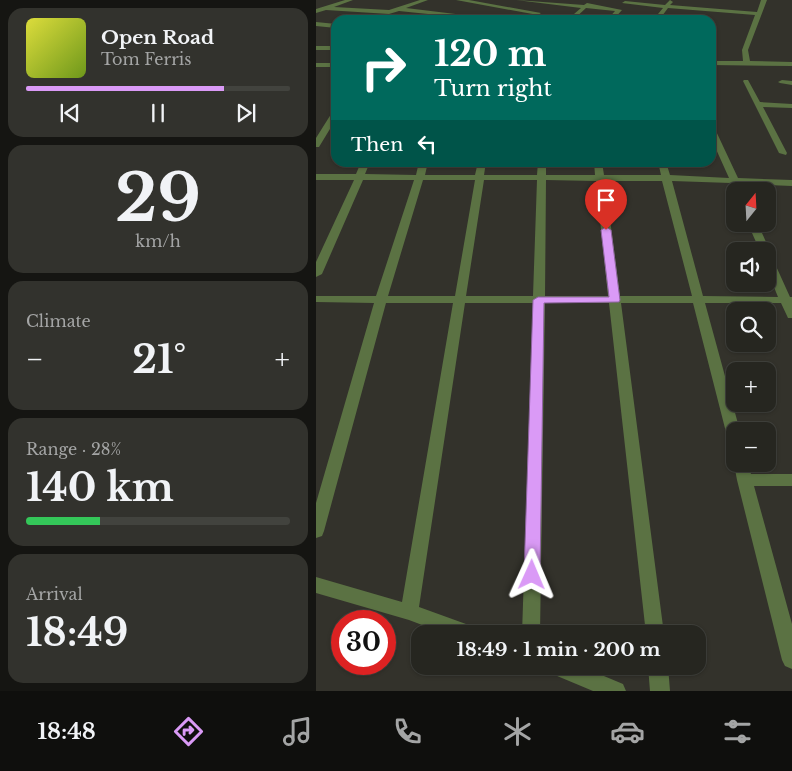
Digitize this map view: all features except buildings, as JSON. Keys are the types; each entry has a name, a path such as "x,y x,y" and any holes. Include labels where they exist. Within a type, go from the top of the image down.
{"street":[{"path":"316,10 350,0"},
{"path":"325,8 381,12 399,9 425,0"},
{"path":"458,0 538,13"},
{"path":"519,0 619,10"},
{"path":"575,15 593,0"},
{"path":"660,15 672,0"},
{"path":"747,63 745,50 764,0"},
{"path":"535,15 553,2"},
{"path":"614,15 626,2 760,14"},
{"path":"399,9 455,15"},
{"path":"316,24 331,26"},
{"path":"316,48 331,48"},
{"path":"716,63 792,63"},
{"path":"316,65 331,65"},
{"path":"746,81 783,153"},
{"path":"782,82 792,82"},
{"path":"758,104 792,106"},
{"path":"316,145 331,122"},
{"path":"716,140 734,180"},
{"path":"316,274 364,167"},
{"path":"316,531 381,300 422,167"},
{"path":"409,612 481,167"},
{"path":"531,625 542,167"},
{"path":"598,167 654,625"},
{"path":"663,167 730,422"},
{"path":"316,177 599,177 792,183"},
{"path":"776,275 789,300 792,314"},
{"path":"316,299 789,300"},
{"path":"792,480 743,472 792,660"},
{"path":"316,585 409,612 445,625"},
{"path":"578,675 616,691"},
{"path":"659,675 660,691"}],"route":[{"path":"532,575 538,300 615,300 606,230"}]}
